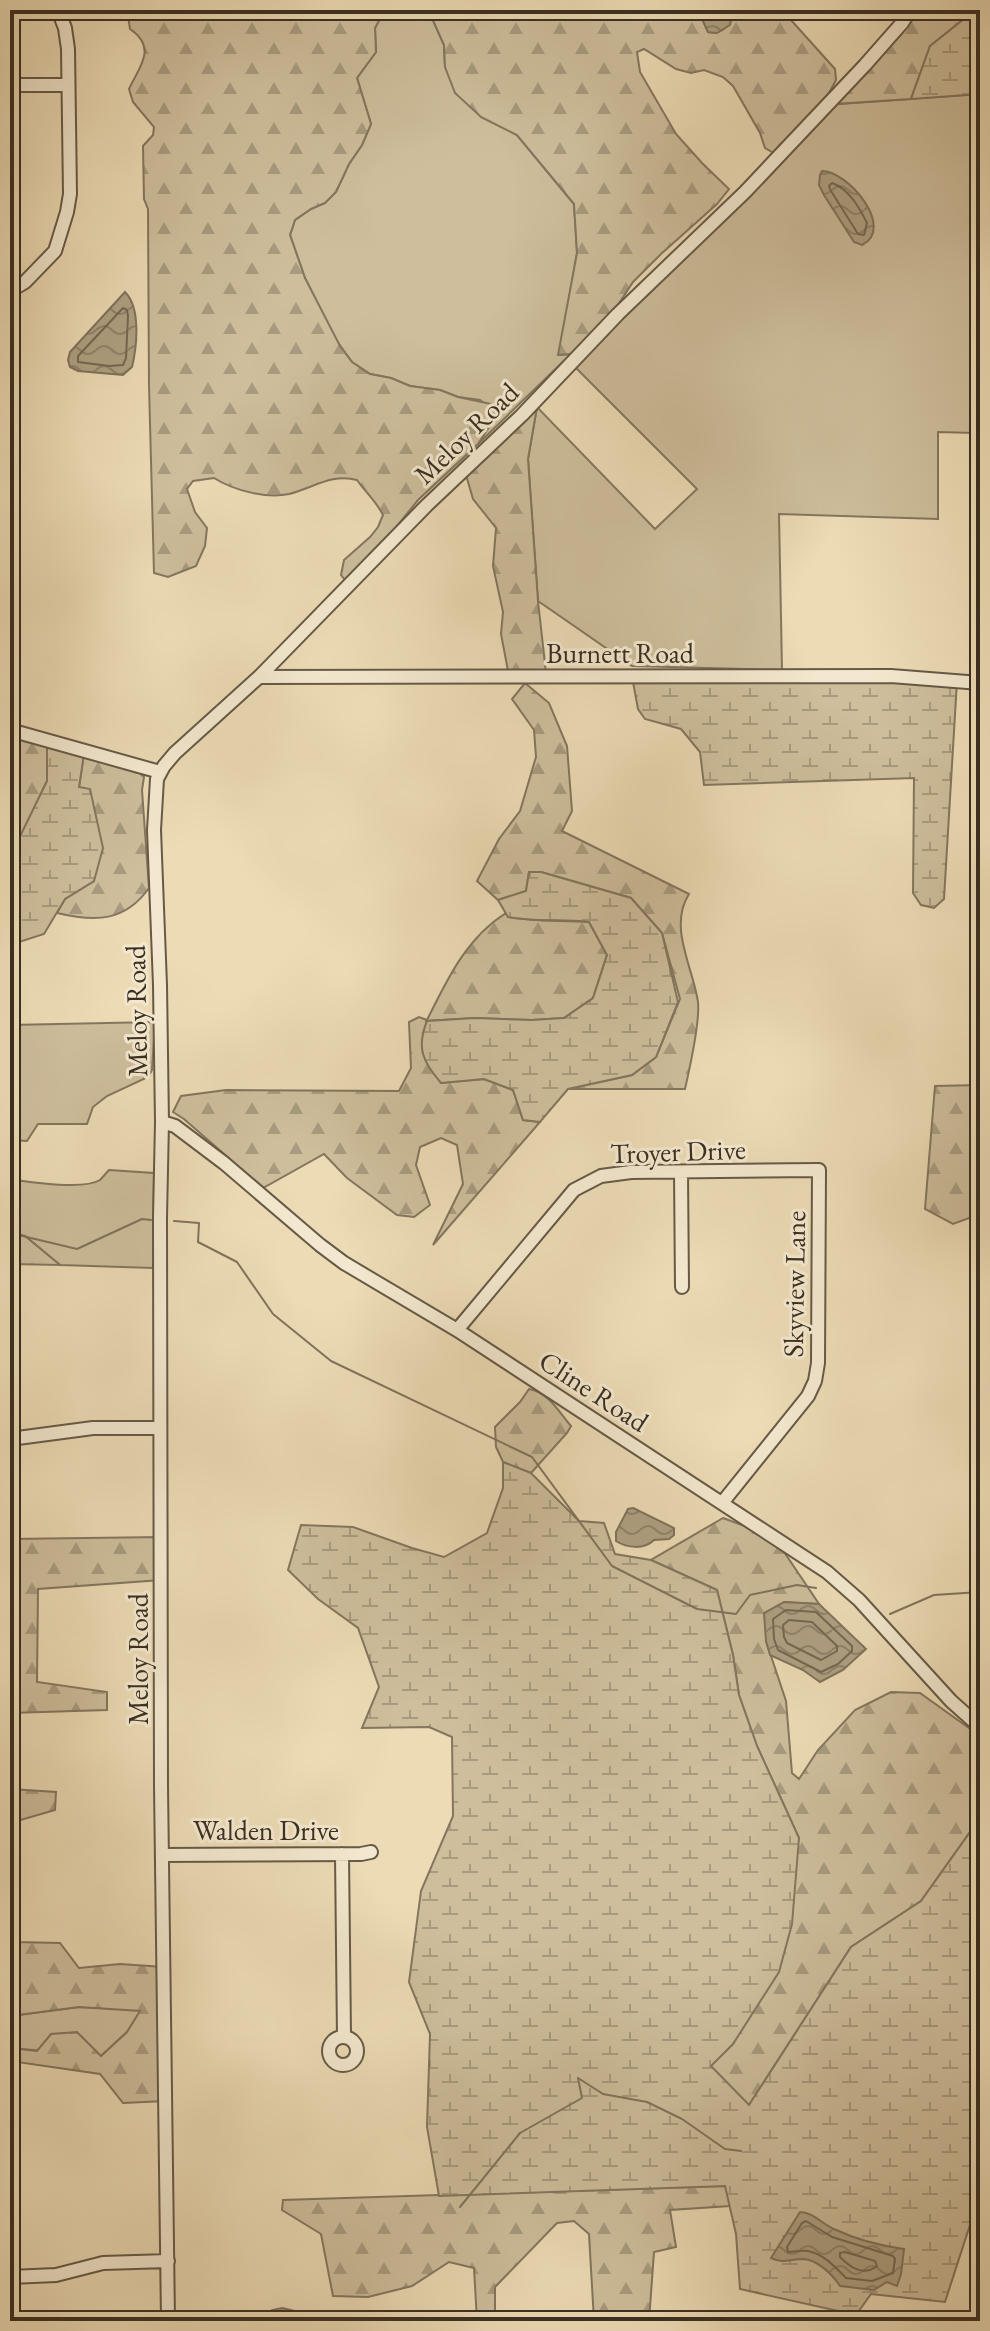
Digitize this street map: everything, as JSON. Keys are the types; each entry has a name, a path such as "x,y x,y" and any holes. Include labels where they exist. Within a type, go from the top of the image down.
{"street":[{"path":"10,291 25,282 55,251 67,212 70,194 68,49 58,10"},
{"name":"Meloy Road","path":"168,2321 162,1855 162,1122 154,830 155,794 160,772 175,753 259,677 436,496 522,415 618,314 745,192 865,65 910,10"},
{"path":"10,85 68,85"},
{"name":"Burnett Road","path":"259,677 891,676 980,683"},
{"path":"10,730 160,772"},
{"name":"Cline Road","path":"162,1122 175,1126 194,1140 344,1263 457,1330 833,1576 859,1600 951,1701 980,1727"},
{"name":"Skyview Lane","path":"722,1503 803,1404 812,1390 817,1373 820,1175 819,1170 814,1169 778,1171"},
{"name":"Troyer Drive","path":"457,1330 574,1190 591,1180 612,1174 778,1171"},
{"path":"681,1172 682,1287"},
{"path":"10,1439 93,1428 160,1428"},
{"name":"Walden Drive","path":"162,1855 371,1852"},
{"path":"342,1854 344,2037"},
{"path":"10,2277 56,2275 103,2263 168,2261"}],"green space":[{"path":"127,10 394,10 383,13 375,28 376,52 357,78 371,124 362,145 336,192 325,203 295,220 290,235 305,278 340,346 352,362 370,374 410,386 440,390 496,405 497,414 478,444 418,500 385,541 345,580 341,575 344,560 370,537 383,515 357,480 348,478 280,495 250,492 214,478 193,481 187,489 195,512 207,528 205,546 196,566 168,577 154,573 148,209 144,199 143,146 153,135 154,127 133,102 129,89 145,51 143,43 130,29"},
{"path":"418,10 432,18 444,45 445,67 481,117 517,135 574,204 577,253 559,355 571,354 478,444 497,414 480,400 410,386 370,374 352,362 334,337 305,278 290,235 295,220 325,203 336,192 362,145 371,124 357,78 376,52 375,28 383,13"},
{"path":"418,10 698,10 708,32 716,33 731,20 726,10 782,10 835,69 836,80 828,95 774,153 765,148 760,133 733,86 723,77 704,70 691,73 676,69 644,49 637,52 640,72 676,134 729,189 717,204 633,282 614,311 571,354 558,355 577,253 574,204 517,135 481,117 455,93 445,67 444,45 432,18"},
{"path":"917,10 980,11 969,15 930,46 911,99 834,104 876,61"},
{"path":"980,11 980,94 911,99 930,46 969,15"},
{"path":"980,94 980,551 977,551 975,433 938,432 938,519 779,514 782,670 632,666 538,601 528,459 537,407 655,529 697,489 571,363 829,103"},
{"path":"537,407 528,459 546,673 508,671 501,634 503,612 493,566 496,528 473,499 464,468"},
{"path":"957,681 944,899 934,908 921,905 913,893 914,778 704,785 700,752 681,729 645,719 638,709 633,682"},
{"path":"525,683 549,703 567,746 572,811 562,831 689,894 683,907 681,933 698,1011 685,1089 568,1089 632,1075 656,1057 680,999 662,933 631,898 541,872 529,872 526,891 498,900 477,881 499,839 520,811 536,757 534,730 512,699"},
{"path":"10,730 47,741 47,781 11,857"},
{"path":"47,744 84,754 79,787 90,789 103,848 94,881 65,899 44,934 10,945 10,857 47,781"},
{"path":"84,754 135,769 144,777 142,790 149,888 130,908 108,917 84,918 57,913 65,899 94,881 79,787"},
{"path":"529,872 541,872 631,898 662,933 678,1002 656,1057 632,1075 568,1089 540,1122 523,1120 513,1090 484,1079 441,1083 426,1061 422,1047 427,1021 564,1018 593,998 607,955 589,922 508,917 498,900 526,891"},
{"path":"506,913 519,919 589,922 607,955 593,998 564,1018 426,1021 441,1083 484,1079 513,1090 523,1120 540,1122 433,1245 463,1184 457,1145 441,1138 420,1147 416,1165 430,1205 414,1217 397,1215 347,1178 324,1154 263,1188 173,1112 181,1096 226,1090 399,1091 411,1068 409,1022 419,1017 427,1020 450,975 469,947"},
{"path":"155,1022 152,1070 148,1077 107,1096 93,1107 87,1124 38,1124 27,1141 10,1140 10,1025"},
{"path":"980,1085 980,1214 953,1224 925,1209 935,1086"},
{"path":"109,1170 154,1173 153,1268 60,1265 25,1236 10,1233 10,1179 82,1184 100,1180"},
{"path":"10,1233 25,1236 60,1265 10,1264"},
{"path":"529,1389 547,1398 571,1426 531,1473 503,1462 496,1447 495,1427"},
{"path":"503,1462 531,1473 579,1521 604,1523 615,1554 651,1560 717,1590 739,1695 757,1746 799,1838 792,1924 779,1972 733,2044 711,2066 749,2105 851,1947 921,1901 980,1818 980,2218 970,2225 945,2302 871,2294 856,2315 740,2289 736,2234 725,2186 439,2196 427,2127 430,2034 409,1982 421,1891 453,1816 452,1737 429,1727 362,1728 379,1687 358,1628 318,1599 288,1570 301,1525 353,1527 444,1557 487,1533 503,1488"},
{"path":"723,1518 774,1537 819,1604 784,1602 766,1641 786,1701 792,1773 799,1779 818,1750 855,1710 891,1692 920,1693 980,1736 980,1818 921,1901 851,1947 749,2105 710,2066 733,2044 799,1838 757,1746 739,1695 717,1590 651,1560"},
{"path":"161,1537 161,1580 38,1589 37,1682 107,1692 107,1710 10,1713 10,1539"},
{"path":"10,1789 56,1792 55,1810 17,1821 16,1942 60,1943 79,1968 120,1964 164,1967 166,2101 123,2103 100,2074 10,2061 10,2048 37,2051 51,2034 77,2032 101,2056 127,2032 140,2011 79,2007 10,2016"},
{"path":"79,2007 141,2010 127,2032 101,2056 10,2048 10,2016"},
{"path":"726,2186 730,2206 670,2210 676,2247 654,2252 649,2321 594,2321 589,2234 574,2221 557,2223 495,2287 495,2321 477,2321 474,2268 449,2262 412,2286 368,2297 333,2296 321,2234 282,2210 283,2200"}],"water":[{"path":"698,10 726,10 730,25 717,33 708,32"},
{"path":"822,171 844,180 871,214 874,226 871,237 862,245 854,242 824,195 819,185"},
{"path":"125,292 136,317 132,367 123,375 78,371 70,367 70,352"},
{"path":"633,1508 674,1528 674,1535 640,1547 616,1541 616,1532 628,1509"},
{"path":"784,1602 819,1604 866,1649 843,1670 820,1682 803,1670 770,1655 764,1613"},
{"path":"800,2212 851,2236 904,2249 897,2286 887,2282 874,2290 840,2286 829,2272 814,2262 771,2258"},
{"path":"282,2308 338,2321 268,2321 272,2310"}],"waterway":[{"path":"10,1233 77,1249 142,1219 151,1220"},
{"path":"174,1221 199,1223 198,1242 237,1262 273,1314 331,1361 532,1457 612,1566 697,1609 736,1614 750,1595 797,1585 816,1588"},
{"path":"890,1614 934,1595 980,1592"},
{"path":"460,2207 520,2133 582,2098 578,2078 603,2094 647,2102 682,2119 725,2149 741,2151"}]}
